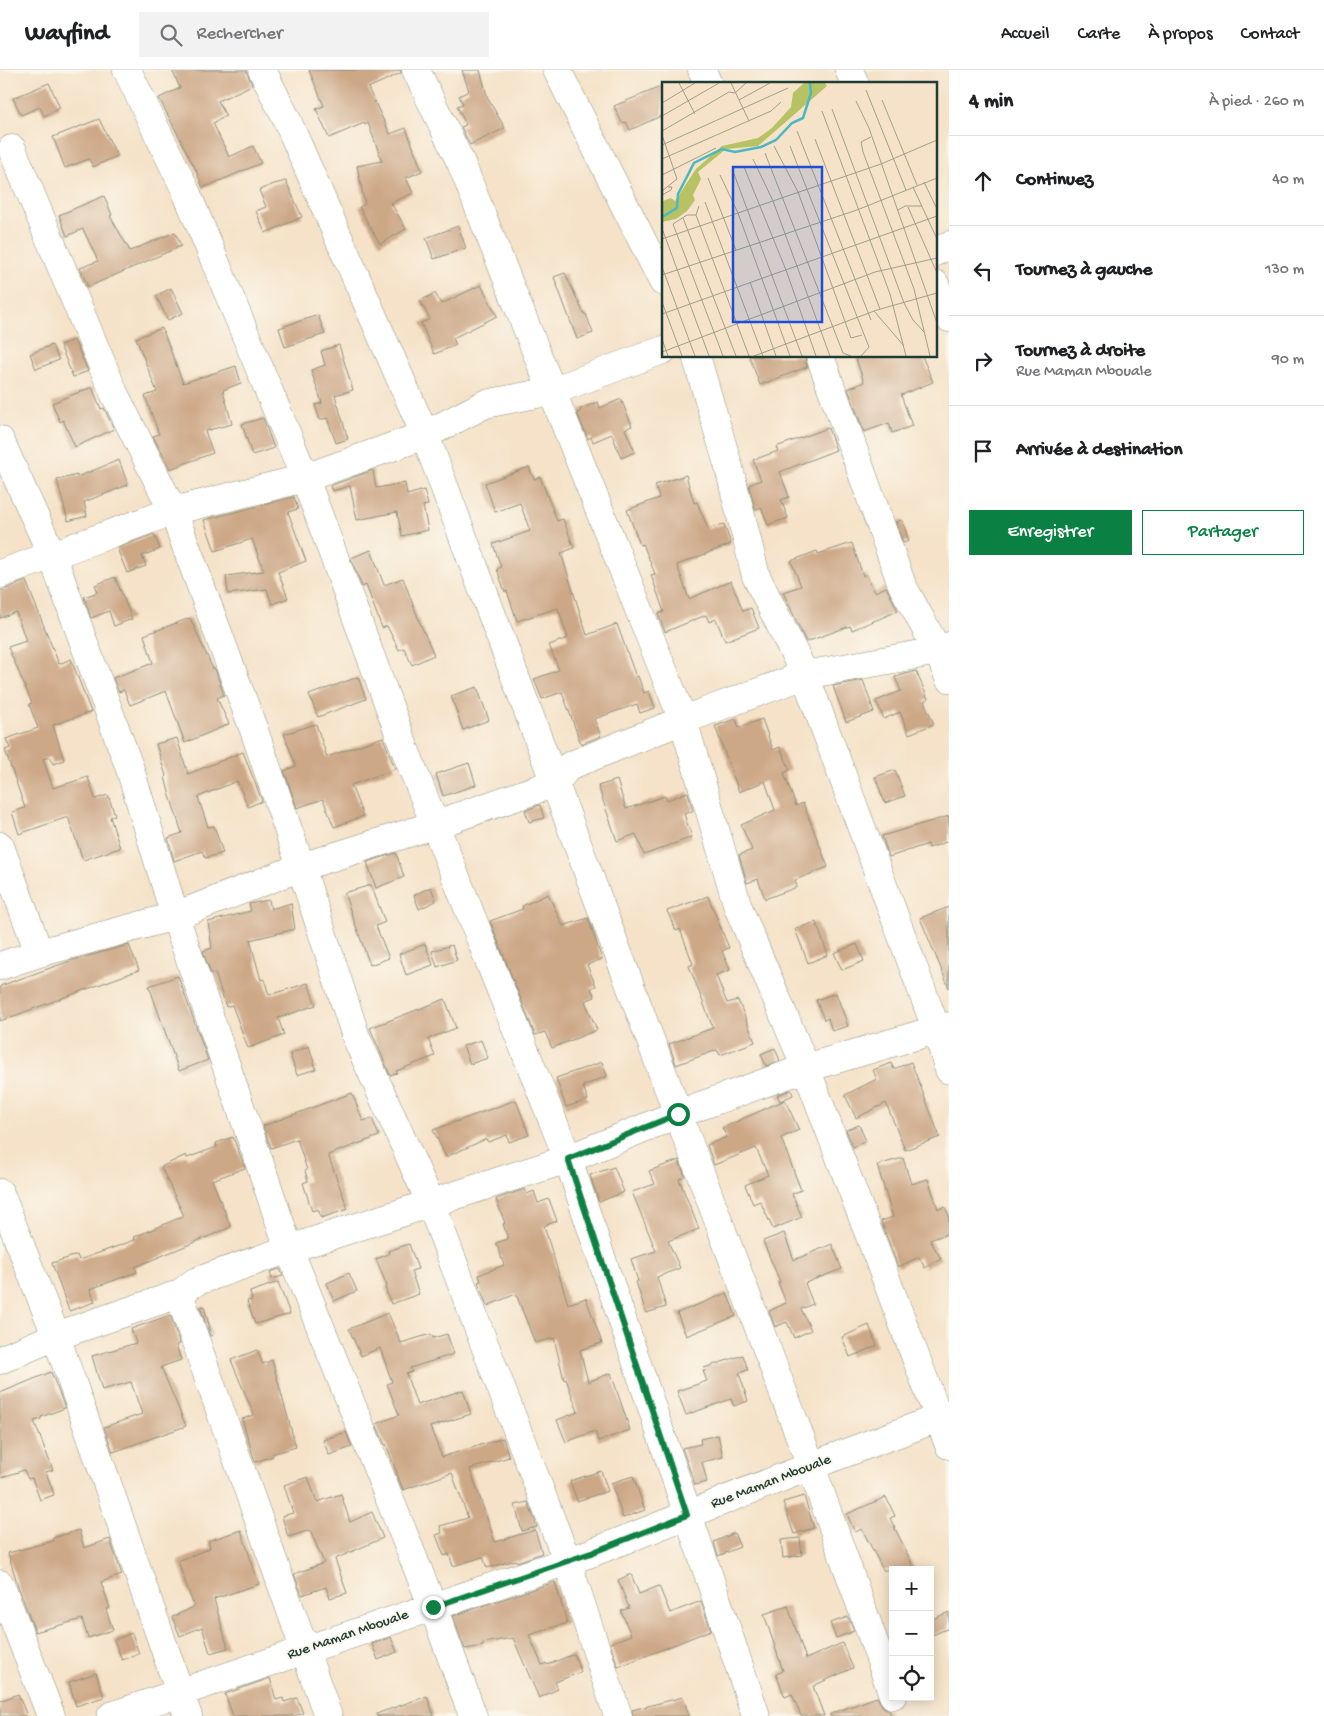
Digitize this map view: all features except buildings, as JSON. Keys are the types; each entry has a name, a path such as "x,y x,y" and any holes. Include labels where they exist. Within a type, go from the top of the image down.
{"street":[{"path":"127,70 185,189 305,478 434,825 568,1159 756,1716"},
{"path":"262,70 287,120 425,435 678,1114 812,1466 889,1685"},
{"path":"416,70 461,163 683,720 738,907 806,1068 945,1416 949,1445"},
{"path":"557,70 662,280"},
{"path":"702,70 707,82"},
{"path":"850,70 854,82"},
{"path":"12,149 114,393 173,511 255,733 356,1037 431,1204 567,1561 618,1716"},
{"path":"936,252 949,245"},
{"path":"936,286 949,318"},
{"path":"0,574 173,511 305,478 425,435 485,404 552,390 662,350"},
{"path":"697,358 729,468 756,576 805,676 943,1028 949,1070"},
{"path":"821,358 902,585 944,648 949,678"},
{"path":"0,440 52,555 130,768 175,916 289,1249 433,1607 474,1716"},
{"path":"0,966 39,953 175,916 301,867 434,825 555,783 569,766 683,720 805,676 944,648"},
{"path":"0,846 39,953"},
{"path":"0,1360 56,1336 179,1294 195,1282 289,1249 568,1159 678,1114 806,1068 943,1028"},
{"path":"0,1193 56,1336 184,1704"},
{"path":"179,1294 328,1716"},
{"name":"Rue Maman Mbouale","path":"111,1716 184,1704 304,1650 567,1561 945,1416"},
{"path":"0,1584 51,1716"},
{"path":"895,1701 900,1716"}],"route":[{"path":"433,1607 591,1553 687,1515 568,1159 678,1114"}]}
